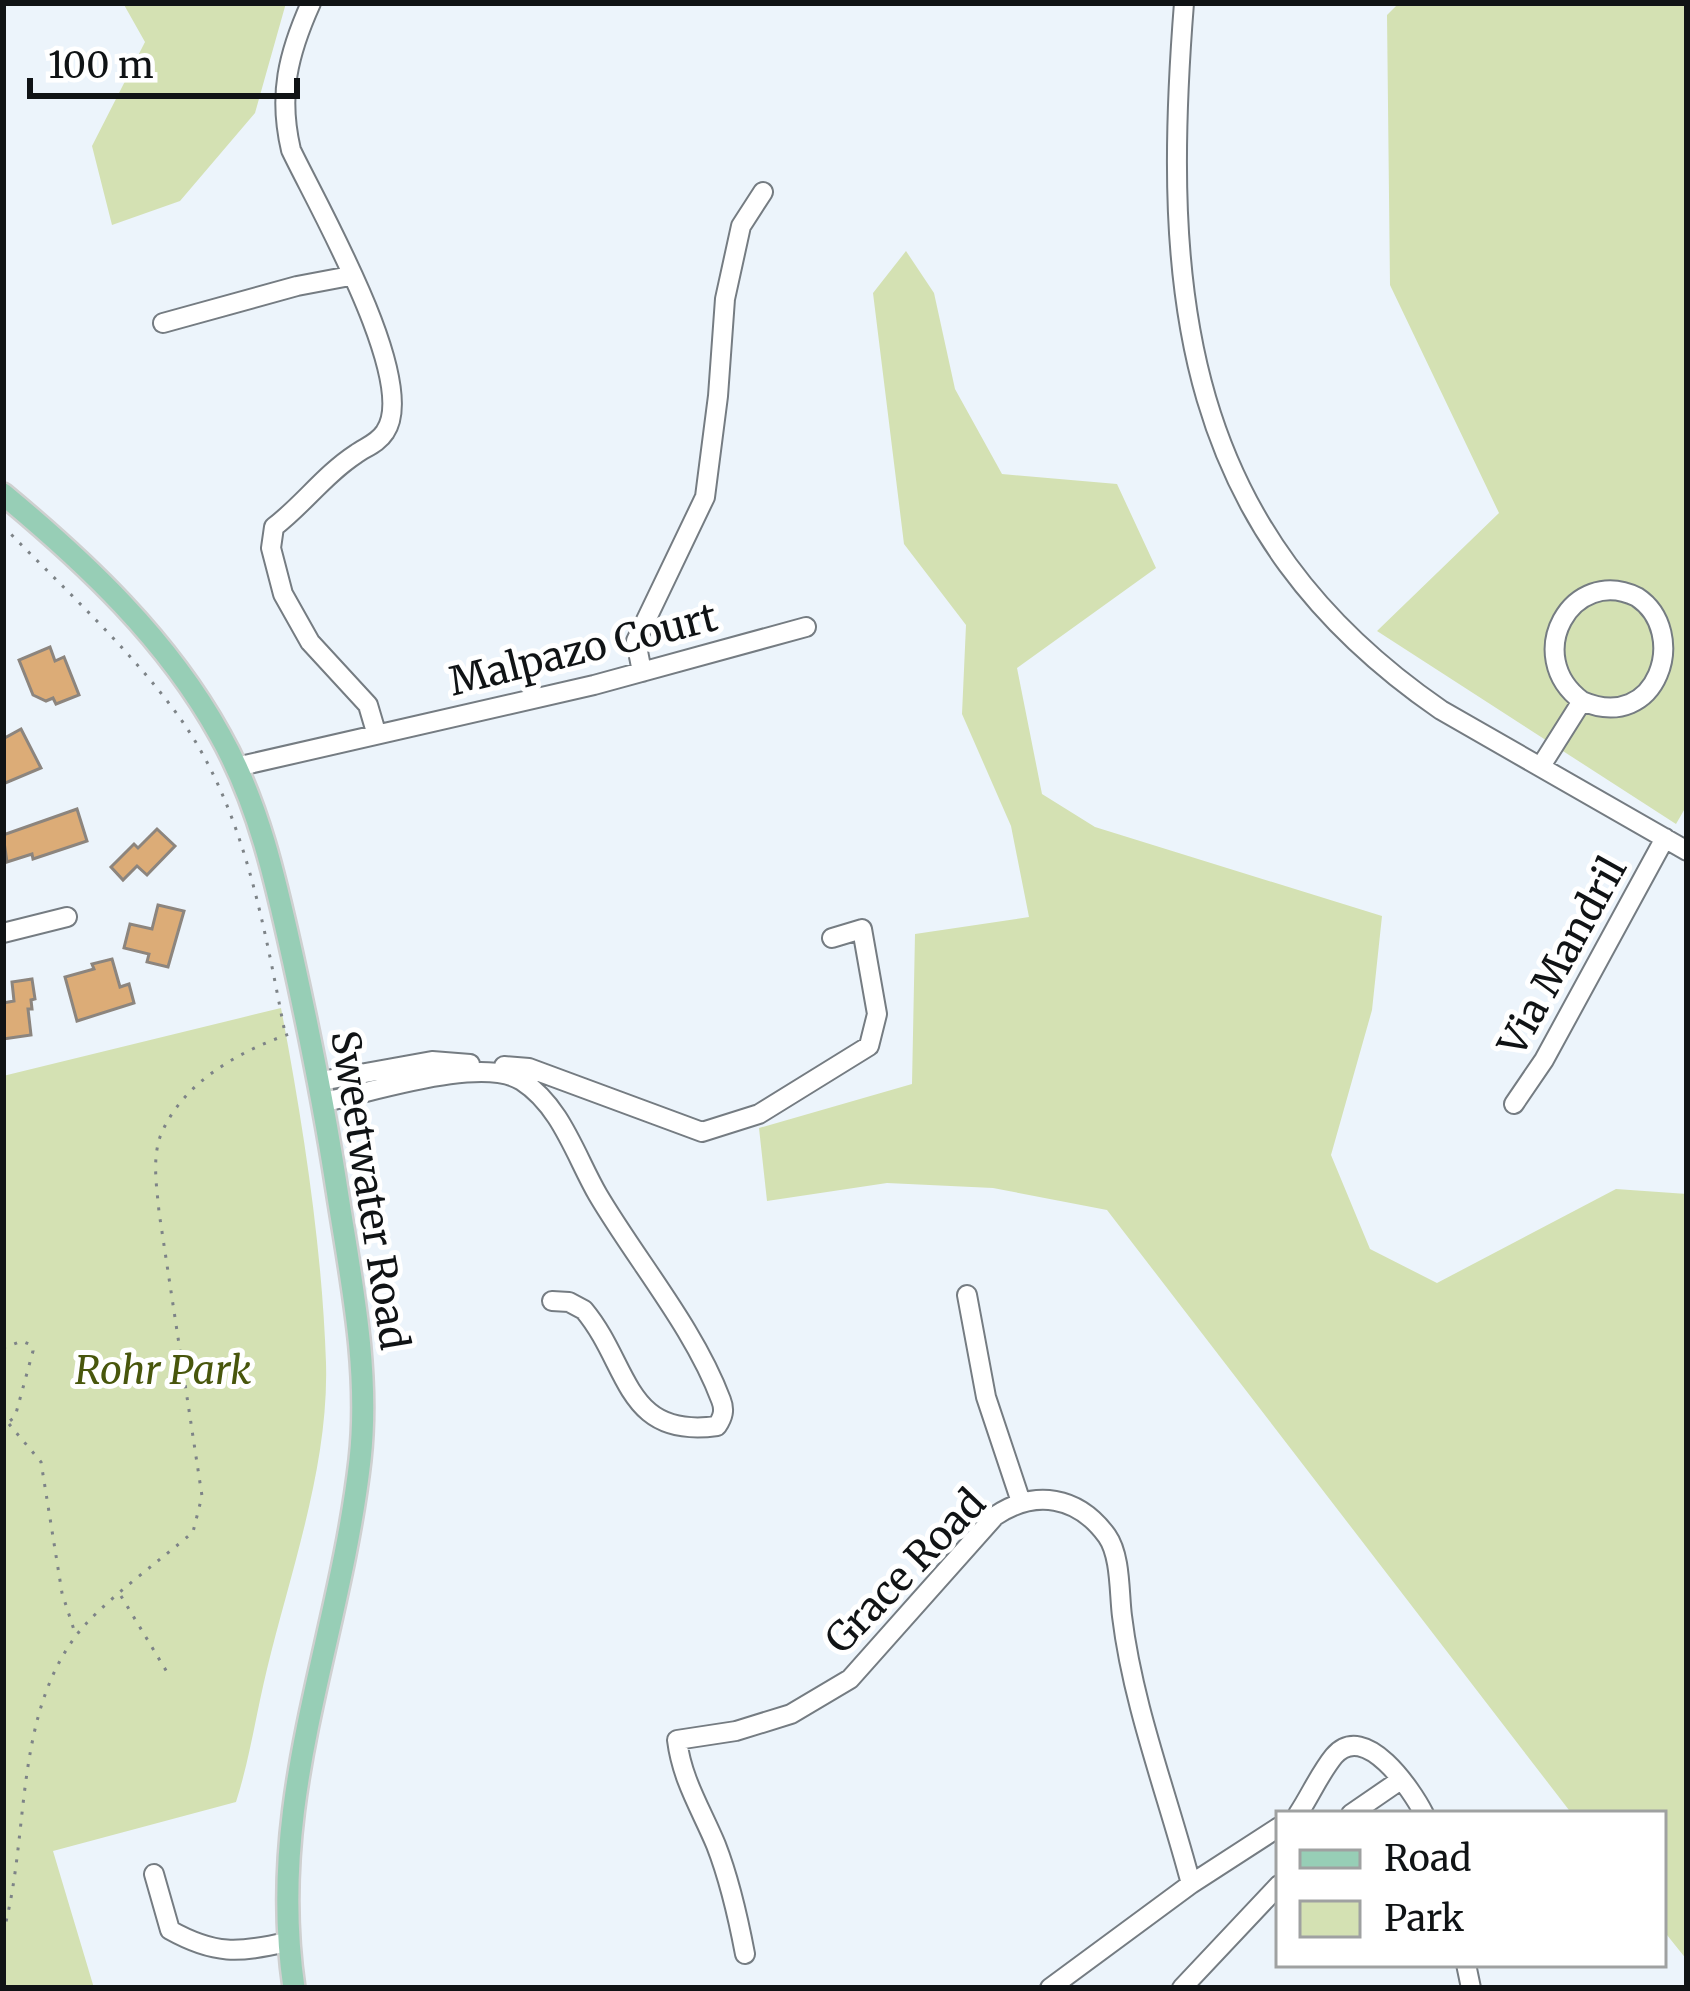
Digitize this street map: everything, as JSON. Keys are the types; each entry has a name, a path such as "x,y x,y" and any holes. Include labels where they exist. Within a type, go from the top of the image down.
{"main road":[{"name":"Sweetwater Road","path":"3,494 88,568 137,620 201,705 236,767 270,865 322,1092 361,1344 362,1431 355,1495 295,1782 287,1942 294,1988"}],"street":[{"path":"311,3 287,68 284,121 291,150 377,326 393,409 378,441 307,492 274,527 271,548 283,594 301,626 368,705 376,732"},
{"path":"1184,3 1179,62 1182,282 1193,355 1228,461 1283,558 1354,641 1406,686 1687,851"},
{"path":"642,671 636,641 705,497 725,299 741,226 763,192"},
{"path":"163,323 350,276"},
{"path":"1603,592 1641,599 1660,617 1670,641 1662,680 1633,705 1607,709 1582,701 1563,683 1553,658 1561,620 1579,601 1603,592"},
{"name":"Malpazo Court","path":"236,767 642,671 806,627"},
{"path":"1541,766 1582,701"},
{"name":"Via Mandril","path":"1514,1104 1544,1060 1665,838"},
{"path":"3,932 67,917"},
{"path":"322,1092 432,1061 529,1068 703,1132 759,1114 869,1046 877,1014 862,929 832,938"},
{"path":"322,1092 482,1072 521,1080 541,1097 564,1129 597,1192 697,1353 723,1404 718,1426 680,1428 657,1419 637,1400 584,1310 569,1302 552,1301"},
{"path":"968,1295 986,1397 1021,1502"},
{"name":"Grace Road","path":"745,1954 736,1907 714,1842 687,1788 677,1740 736,1731 791,1714 850,1679 995,1516 1040,1498 1079,1508 1108,1537 1114,1551 1124,1632 1191,1884"},
{"path":"1300,1811 1334,1756 1345,1748 1365,1747 1379,1755 1422,1811"},
{"path":"1355,1811 1399,1781"},
{"path":"1050,1988 1191,1884 1276,1829"},
{"path":"154,1874 170,1930 200,1946 241,1952 287,1942"},
{"path":"1182,1988 1276,1888"}],"path":[{"path":"3,526 122,649 179,717 220,792 247,862 285,1035 211,1072 184,1099 160,1138 157,1191 202,1496 200,1515 194,1532 76,1635 40,1713 3,1933"},
{"path":"3,1348 22,1341 33,1352 6,1425 41,1462 62,1593 76,1635"},
{"path":"120,1595 170,1677"}],"green space":[{"path":"123,3 286,3 255,113 180,201 112,225 92,146 145,42"},
{"path":"1399,3 1687,3 1687,805 1676,824 1377,631 1499,513 1390,285 1387,15"},
{"path":"906,251 934,293 955,389 1002,474 1117,484 1156,568 1017,668 1042,794 1095,827 1382,916 1372,1010 1331,1155 1370,1249 1437,1283 1616,1189 1687,1194 1687,1960 1666,1934 1666,1811 1570,1811 1107,1210 993,1188 887,1183 767,1201 759,1128 912,1084 915,934 1029,917 1011,826 962,714 966,625 904,544 873,293"},
{"name":"Rohr Park","path":"281,1008 316,1229 325,1401 307,1517 241,1785 236,1802 53,1851 94,1988 3,1988 3,1076"}],"building":[{"path":"50,647 55,661 64,657 79,695 56,704 53,698 46,701 33,695 19,660"},
{"path":"21,729 41,768 3,784 3,739"},
{"path":"77,809 87,841 33,859 32,854 7,862 3,835"},
{"path":"157,829 175,846 147,875 137,866 123,880 111,867"},
{"path":"158,905 184,911 168,967 147,962 149,954 124,948 130,924 152,929"},
{"path":"112,959 120,987 129,984 134,1003 77,1021 65,977"},
{"path":"32,979 31,1035 3,1039 3,1003 14,1001 12,982"}]}
